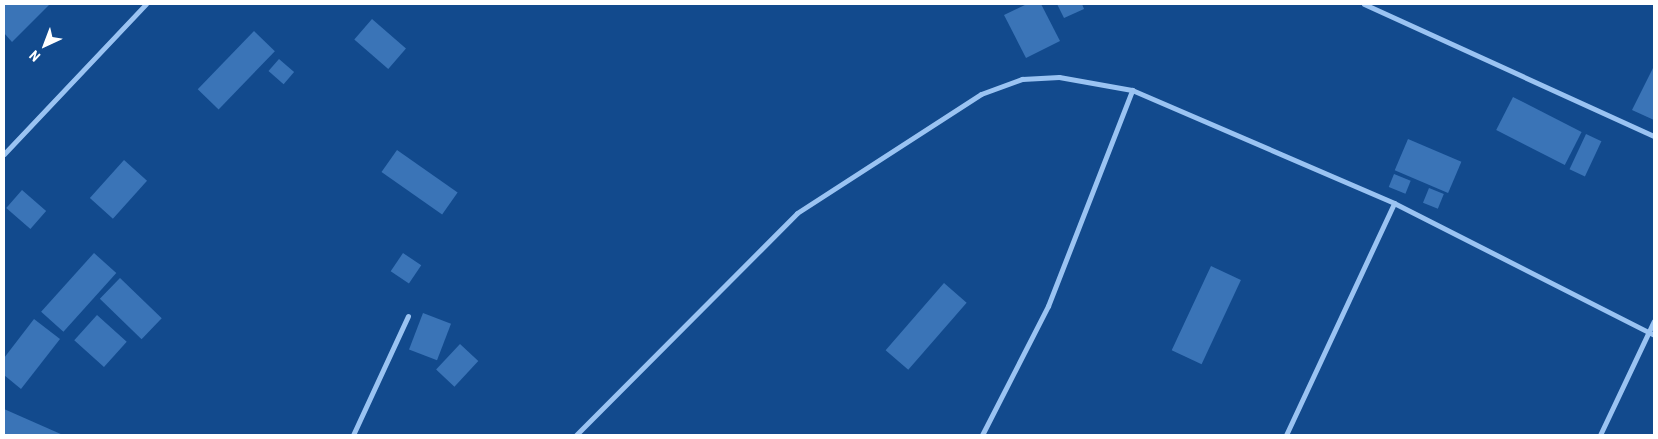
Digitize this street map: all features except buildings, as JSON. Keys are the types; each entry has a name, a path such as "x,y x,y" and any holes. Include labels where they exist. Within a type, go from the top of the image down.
{"street":[{"path":"4,154 146,4"},
{"path":"1364,4 1654,136"},
{"path":"576,435 797,213 981,94 1022,79 1058,77 1132,90 1394,203 1652,333"},
{"path":"982,435 1048,306 1132,90"},
{"path":"1286,435 1394,203"},
{"path":"353,435 408,316"},
{"path":"1600,435 1652,333 1654,321"}]}
